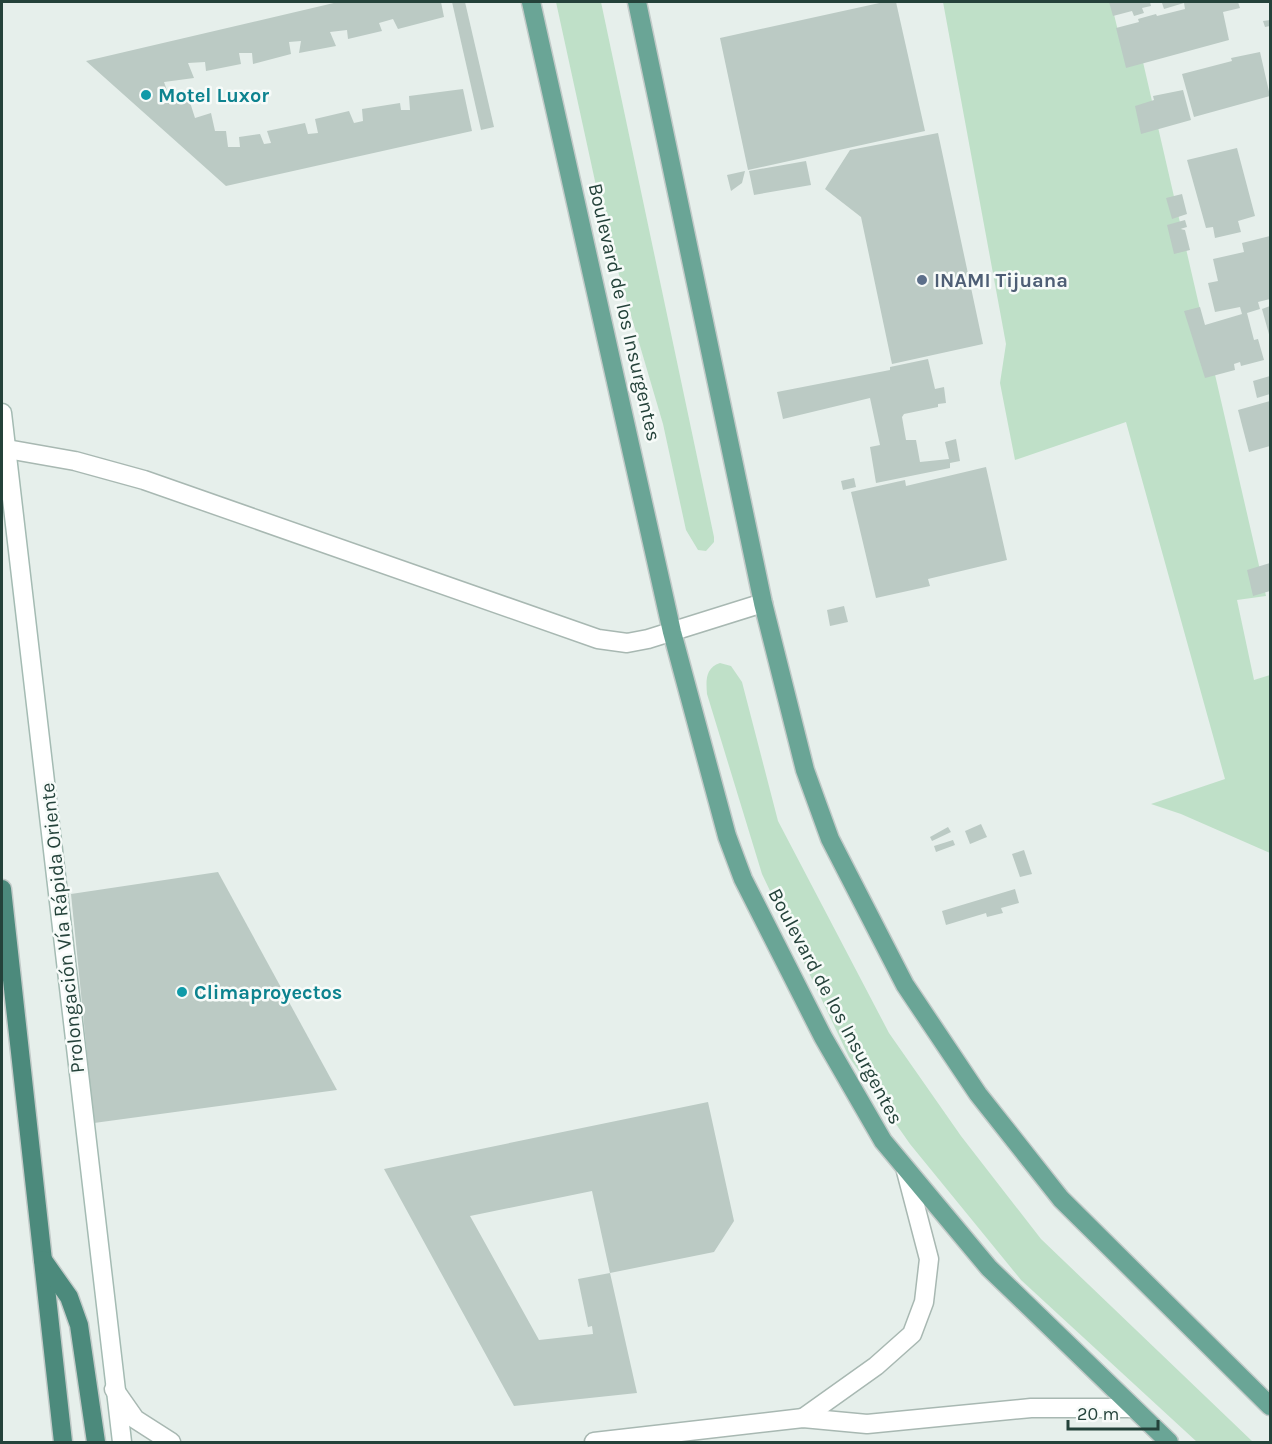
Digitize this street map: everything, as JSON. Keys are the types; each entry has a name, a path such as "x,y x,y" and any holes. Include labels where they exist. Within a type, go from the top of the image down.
{"highway":[{"path":"2,889 63,1443"},
{"path":"42,1258 69,1297 79,1325 96,1443"}],"main road":[{"name":"Boulevard de los Insurgentes","path":"531,2 672,632 727,836 743,879 823,1037 883,1141 989,1268 1169,1443"},
{"path":"637,2 763,603 805,770 830,839 905,985 978,1094 1061,1199 1270,1406"},
{"name":"Prolongación Vía Rápida Oriente","path":"2,413 122,1443"},
{"path":"7,448 75,460 144,480 598,639 627,643 672,632 763,603"},
{"path":"803,1418 876,1366 912,1334 924,1302 929,1259 906,1171"},
{"path":"114,1389 135,1419 171,1443"},
{"path":"594,1443 803,1418 867,1424 1031,1408 1131,1408"}],"green space":[{"path":"556,2 601,2 714,537 714,542 706,551 698,550 686,530 663,424 605,227"},
{"path":"943,2 1111,2 1119,35 1137,36 1266,596 1237,600 1254,680 1270,675 1270,853 1181,814 1151,804 1225,779 1126,422 1015,460 1000,383 1006,344"},
{"path":"720,663 731,666 742,682 778,821 889,1033 961,1136 1041,1239 1253,1442 1197,1442 1021,1280 910,1144 849,1057 762,874 707,694 709,672"}],"building":[{"name":"Motel Luxor","path":"338,2 441,2 444,17 398,29 393,19 379,23 382,31 348,39 347,30 330,32 336,46 299,53 301,41 289,42 291,54 253,64 252,53 239,53 241,64 206,71 205,62 188,63 194,78 164,82 169,96 187,93 195,118 211,113 215,131 226,131 228,147 240,147 239,137 260,134 264,144 271,143 267,131 305,123 308,134 318,133 315,119 349,111 354,123 363,121 362,109 400,103 401,110 410,110 409,96 463,89 472,131 226,186 86,61"},
{"path":"452,2 465,2 494,127 481,130"},
{"path":"884,2 896,2 925,131 748,170 720,38"},
{"path":"1109,2 1150,2 1151,6 1142,8 1144,13 1134,16 1132,11 1113,16"},
{"path":"1238,2 1240,8 1223,12 1229,40 1126,68 1116,28 1139,22 1138,19 1156,14 1157,16 1185,9 1184,3 1164,9 1162,3"},
{"path":"1270,20 1270,26 1265,27 1263,21"},
{"path":"1260,52 1270,96 1194,117 1182,74 1232,61 1231,58"},
{"path":"1183,90 1191,120 1141,134 1135,106 1154,100 1153,96"},
{"name":"INAMI Tijuana","path":"938,133 983,344 892,364 861,217 825,189 850,150"},
{"path":"1237,148 1255,216 1238,221 1241,232 1215,238 1213,227 1206,228 1187,160"},
{"path":"806,161 811,185 754,195 749,171"},
{"path":"745,171 742,183 731,191 727,175"},
{"path":"1182,194 1187,214 1172,219 1166,198"},
{"path":"1185,220 1187,227 1180,229 1185,230 1190,250 1174,254 1167,225"},
{"path":"1270,236 1270,299 1258,302 1260,309 1247,313 1254,340 1258,339 1264,360 1241,366 1240,362 1234,364 1235,370 1205,378 1184,311 1200,307 1205,325 1242,314 1240,307 1215,312 1208,283 1218,281 1213,259 1244,252 1242,243"},
{"path":"1270,306 1270,338 1262,309"},
{"path":"928,359 935,389 944,387 946,403 938,404 938,407 904,414 902,417 906,440 916,440 920,462 949,459 945,442 956,439 960,461 950,463 950,468 876,483 870,447 880,445 870,398 783,419 777,392 890,370 890,367"},
{"path":"1270,376 1270,394 1257,398 1253,381"},
{"path":"1270,401 1270,446 1249,452 1238,410"},
{"path":"986,467 1007,560 928,579 930,586 876,598 851,492 905,480 906,486"},
{"path":"854,478 856,487 843,490 841,481"},
{"path":"1270,563 1270,591 1253,596 1247,570"},
{"path":"844,606 848,622 830,626 827,610"},
{"path":"981,824 987,837 970,844 965,831"},
{"path":"948,827 951,832 932,841 930,837"},
{"path":"953,840 955,845 936,852 934,846"},
{"path":"1024,850 1032,874 1020,877 1012,854"},
{"name":"Climaproyectos","path":"218,872 337,1090 94,1123 71,894"},
{"path":"1015,889 1019,903 1001,908 1003,913 987,917 986,913 946,925 942,911"},
{"path":"708,1102 734,1221 714,1252 610,1273 637,1393 514,1406 384,1169","holes":["592,1191 610,1273 578,1279 588,1327 592,1326 593,1334 539,1340 470,1216"]}],"place":[{"name":"Motel Luxor","path":"146,95"},
{"name":"INAMI Tijuana","path":"922,280"},
{"name":"Climaproyectos","path":"182,992"}]}
